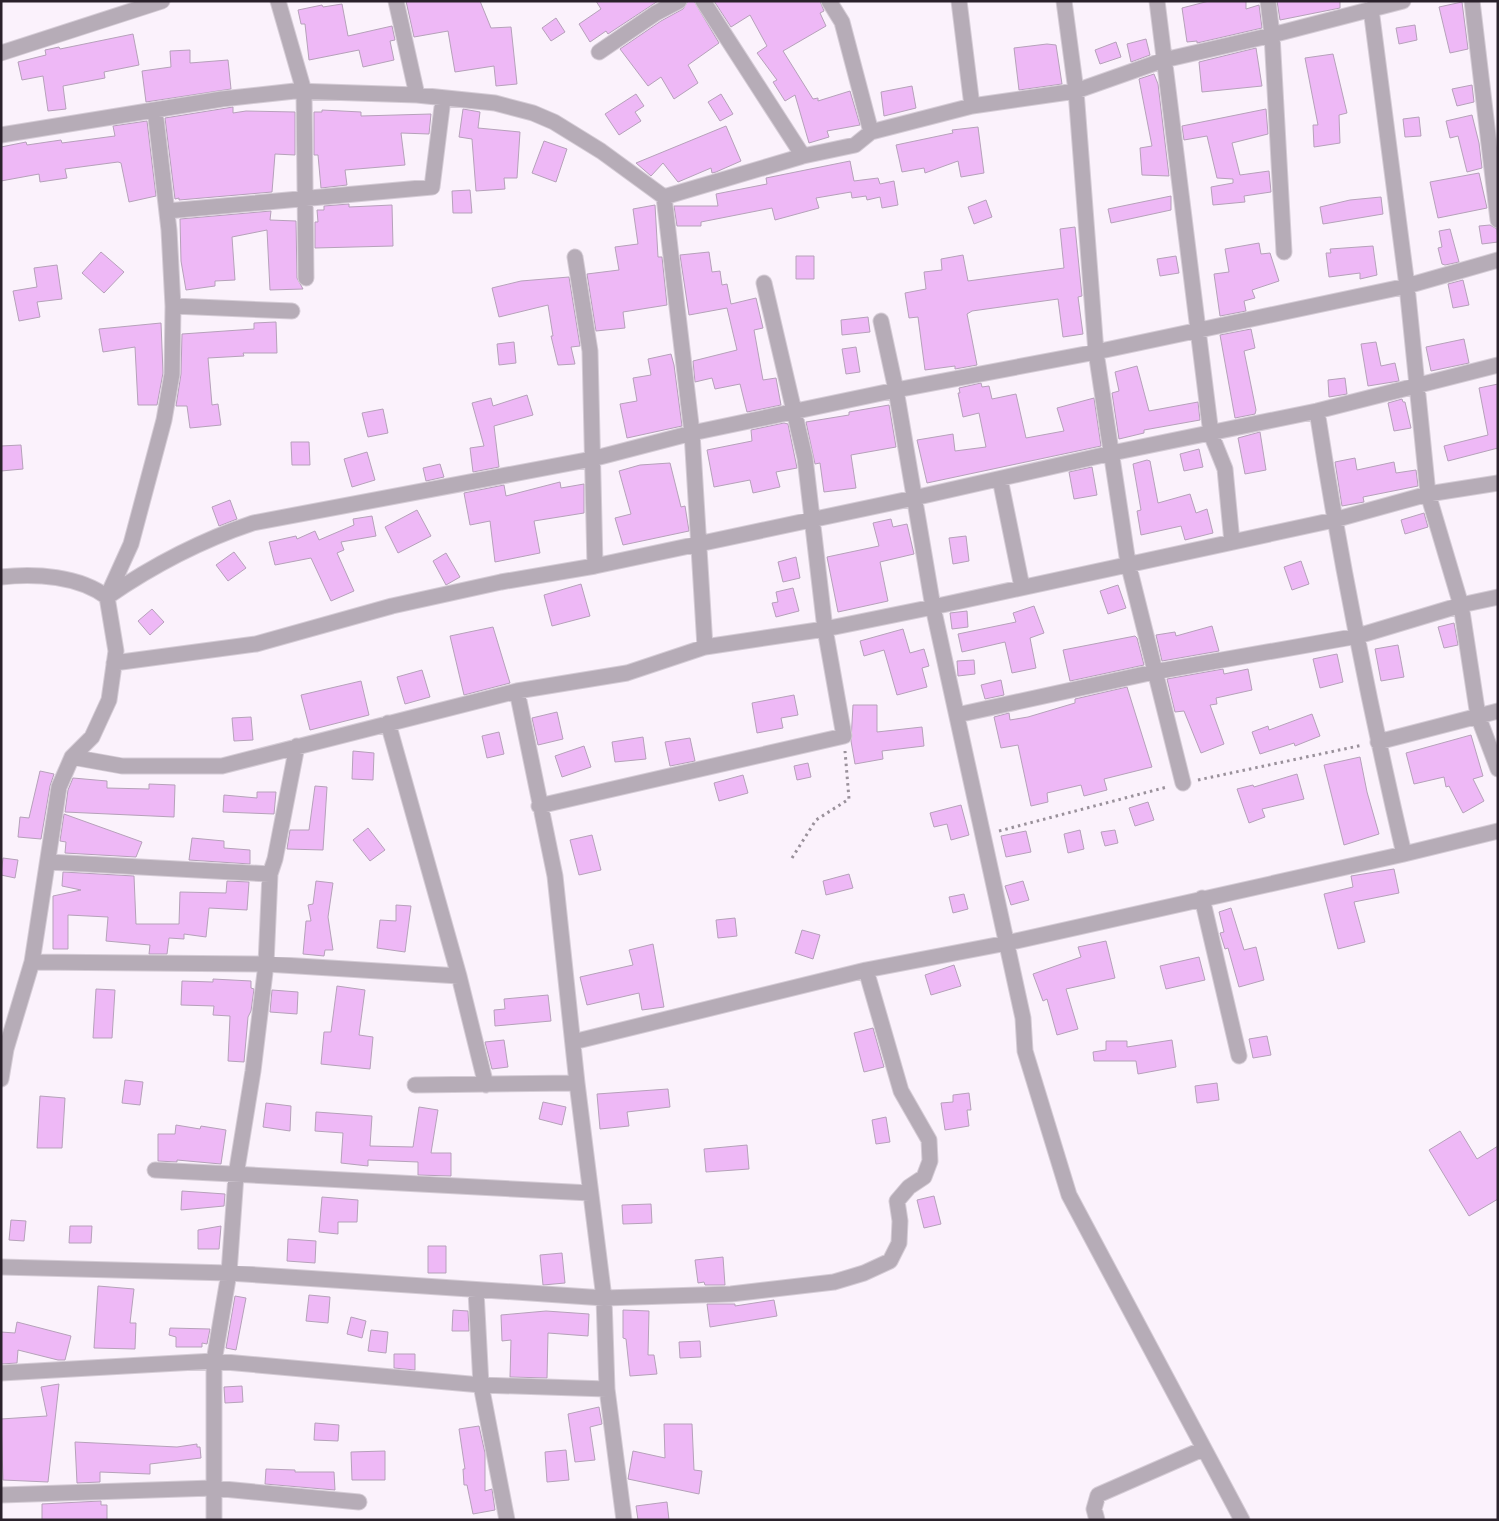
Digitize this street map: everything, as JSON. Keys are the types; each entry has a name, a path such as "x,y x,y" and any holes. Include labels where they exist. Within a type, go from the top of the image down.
{"street":[{"path":"1,53 162,1"},
{"path":"278,1 304,91 306,278"},
{"path":"396,1 417,95"},
{"path":"599,52 656,13 679,1"},
{"path":"703,1 803,156"},
{"path":"829,1 842,22 871,132"},
{"path":"959,1 972,106"},
{"path":"1064,1 1076,91 1096,352 1128,564 1183,783"},
{"path":"1157,1 1212,434 1226,469 1232,542"},
{"path":"1268,1 1272,35 1284,252"},
{"path":"664,197 803,156 855,145 871,132 972,106 1076,91 1164,60 1272,35 1403,1"},
{"path":"1472,1 1498,220"},
{"path":"1372,9 1407,286 1428,494 1461,605 1478,716 1498,768"},
{"path":"1,135 222,99 304,91 417,95 443,99 495,102 533,113 554,122 608,156 664,197 692,433 705,647"},
{"path":"166,212 432,187 443,99"},
{"path":"1,1079 6,1049 32,962 49,862 59,787 72,757 92,737 109,700 116,650 107,597 131,544 164,420 172,374 173,306 166,212 155,110"},
{"path":"575,257 590,351 595,566"},
{"path":"107,597 129,582 212,537 253,523 592,459 692,433 896,390 1096,352 1407,286 1498,260"},
{"path":"540,806 844,736 825,629 805,458 796,412 764,283"},
{"path":"173,306 292,311"},
{"path":"880,321 896,390 933,607 1023,1018 1025,1051 1069,1195 1242,1520"},
{"path":"114,663 256,644 392,606 500,582 595,566 700,544 1112,453 1212,434 1317,411 1498,365"},
{"path":"1317,411 1334,520 1378,742 1404,854"},
{"path":"1000,479 1022,587"},
{"path":"72,757 122,766 222,766 517,691 627,673 705,647 825,629 933,607 1334,520 1428,494 1498,483"},
{"path":"1,577 62,578 96,588 107,597"},
{"path":"957,715 1154,672 1358,636 1461,605 1498,597"},
{"path":"517,691 555,876 577,1083 604,1298 607,1389 624,1520"},
{"path":"1378,742 1498,711"},
{"path":"388,723 459,976 486,1086"},
{"path":"214,1520 214,1361 228,1273 236,1174 253,1071 266,964 270,874 275,859 297,746"},
{"path":"573,1042 866,970 1007,943 1404,854 1498,831"},
{"path":"49,862 270,874"},
{"path":"1202,898 1239,1056"},
{"path":"32,962 266,964 459,976"},
{"path":"1,1266 228,1273 476,1291 604,1298 731,1294 834,1282 864,1273 890,1261 899,1242 900,1221 897,1201 909,1186 924,1177 930,1161 929,1140 901,1090 866,970"},
{"path":"415,1085 486,1086 577,1083"},
{"path":"155,1170 590,1192"},
{"path":"476,1291 480,1385 507,1520"},
{"path":"1,1373 214,1361 480,1385 607,1389"},
{"path":"1097,1520 1094,1509 1098,1495 1203,1448"},
{"path":"1,1495 213,1488 359,1502"}],"path":[{"path":"792,858 816,820 849,799 844,736"}],"building":[{"path":"406,1 480,1 491,28 511,27 517,84 496,86 494,66 455,72 448,31 414,37"},
{"path":"596,1 658,1 608,34 606,31 590,42 579,24 601,9"},
{"path":"688,1 694,1 719,43 688,65 698,83 674,99 661,77 648,86 620,49 661,21 683,9"},
{"path":"714,1 820,1 824,11 820,13 826,26 783,51 813,99 818,98 818,101 850,91 860,125 827,131 829,137 809,143 795,95 785,101 773,82 777,80 757,53 767,46 750,15 731,27"},
{"path":"1209,1 1246,1 1246,9 1259,5 1262,28 1197,43 1197,41 1187,42 1182,8"},
{"path":"1277,1 1340,1 1340,8 1280,20"},
{"path":"1462,2 1468,49 1450,53 1439,7"},
{"path":"342,4 348,36 392,26 395,40 390,41 394,60 363,67 359,50 309,60 305,24 301,24 298,10 322,5 323,7"},
{"path":"556,18 565,32 551,41 542,28"},
{"path":"1415,25 1417,40 1399,44 1396,28"},
{"path":"133,34 139,65 104,72 105,78 63,86 66,109 48,111 43,76 22,80 18,62 46,55 45,50 59,47 60,49"},
{"path":"1146,39 1150,55 1131,62 1127,44"},
{"path":"1116,42 1121,57 1100,64 1095,50"},
{"path":"1047,44 1056,45 1062,84 1019,90 1014,48"},
{"path":"1256,48 1262,86 1202,92 1199,62"},
{"path":"190,50 190,63 228,60 231,89 146,102 142,71 171,67 170,51"},
{"path":"1333,54 1347,113 1339,115 1340,143 1314,147 1313,125 1318,125 1305,58"},
{"path":"1154,74 1158,84 1169,176 1142,175 1140,148 1152,146 1139,79"},
{"path":"1472,85 1474,102 1457,106 1452,89"},
{"path":"912,86 916,108 884,116 881,92"},
{"path":"636,94 644,106 635,112 641,121 619,135 605,114"},
{"path":"721,94 733,114 720,121 708,102"},
{"path":"233,107 233,113 246,111 295,112 295,155 275,154 272,192 175,199 165,118"},
{"path":"463,109 480,112 478,128 520,132 517,178 504,178 505,189 476,191 472,139 459,137"},
{"path":"1266,109 1268,134 1232,143 1240,175 1269,171 1271,192 1244,196 1245,202 1213,205 1211,187 1233,183 1233,179 1217,178 1207,136 1184,140 1182,126"},
{"path":"322,110 361,112 361,116 431,114 429,134 401,133 405,165 345,170 347,185 321,188 318,155 314,155 314,112 322,112"},
{"path":"1472,115 1479,143 1482,168 1467,172 1458,136 1450,138 1446,121"},
{"path":"1419,117 1421,136 1405,137 1403,119"},
{"path":"147,121 156,196 129,202 121,163 118,162 65,169 67,178 40,182 39,174 1,181 1,147 26,142 27,145 61,140 62,143 115,136 113,126"},
{"path":"726,126 741,161 716,172 712,173 711,168 678,182 663,163 651,176 636,163"},
{"path":"978,127 984,173 961,177 958,161 925,173 924,168 902,172 896,145 953,133 952,130"},
{"path":"544,141 567,149 556,182 532,173"},
{"path":"850,161 854,181 878,178 880,184 894,181 898,205 882,208 880,197 867,200 866,196 852,198 851,192 816,198 819,208 775,220 772,208 701,222 701,226 677,226 674,206 718,206 716,194 767,184 766,178"},
{"path":"1479,173 1487,208 1438,218 1430,182"},
{"path":"470,190 472,213 453,213 452,191"},
{"path":"1171,196 1171,210 1111,223 1108,209"},
{"path":"1381,197 1383,214 1323,224 1320,207 1350,200"},
{"path":"986,200 992,217 974,224 968,207"},
{"path":"349,204 349,207 392,205 393,246 315,248 315,222 318,222 317,210 324,210 324,206"},
{"path":"655,205 658,257 662,257 667,305 623,312 625,328 596,331 587,274 619,270 615,247 638,244 633,209"},
{"path":"271,211 270,220 296,221 297,278 303,289 270,290 267,230 232,237 235,280 215,281 215,286 186,290 181,261 180,219"},
{"path":"1490,225 1497,229 1498,242 1482,244 1479,226"},
{"path":"1075,227 1082,296 1078,297 1083,334 1063,337 1058,299 972,311 967,314 977,365 955,369 955,366 925,370 918,317 909,318 905,293 926,289 924,272 942,270 941,259 963,255 968,281 1064,268 1060,229"},
{"path":"1450,229 1459,262 1445,265 1442,264 1438,248 1442,247 1439,231"},
{"path":"1259,243 1261,254 1270,253 1279,281 1252,290 1255,298 1244,301 1246,311 1220,316 1214,274 1229,272 1225,249"},
{"path":"1373,246 1377,275 1360,279 1360,273 1329,277 1326,253 1331,253 1330,249"},
{"path":"101,252 124,272 104,293 82,273"},
{"path":"709,252 712,272 720,271 722,285 727,284 731,304 756,298 763,328 754,330 763,380 776,378 781,405 747,412 740,384 715,389 712,378 695,382 693,361 737,350 727,308 689,315 680,255"},
{"path":"796,256 814,256 814,279 796,279"},
{"path":"1176,256 1179,273 1160,276 1157,259"},
{"path":"57,265 62,299 37,302 40,317 19,321 13,291 37,287 34,268"},
{"path":"569,277 580,346 571,347 575,364 558,365 551,336 553,336 548,305 499,317 492,288 521,281"},
{"path":"1463,280 1469,305 1453,308 1448,284"},
{"path":"868,317 870,332 842,335 841,320"},
{"path":"276,322 277,353 243,353 244,356 208,358 212,405 218,404 221,425 190,428 187,406 176,406 181,374 182,334 254,329 254,323"},
{"path":"161,323 163,373 157,405 138,405 135,347 103,352 99,329"},
{"path":"1251,329 1255,348 1244,351 1256,410 1255,414 1235,418 1220,335"},
{"path":"1464,339 1469,363 1431,371 1426,347"},
{"path":"514,342 516,363 499,365 497,344"},
{"path":"1376,342 1381,366 1395,363 1399,381 1368,386 1361,344"},
{"path":"856,347 860,372 846,374 842,349"},
{"path":"671,354 682,426 627,438 620,404 637,401 633,378 651,375 648,359"},
{"path":"1137,366 1149,411 1198,402 1200,420 1144,430 1144,433 1119,439 1112,393 1119,391 1115,372"},
{"path":"1345,378 1347,394 1329,397 1328,380"},
{"path":"981,383 982,387 989,386 992,399 1016,394 1026,438 1064,431 1057,408 1094,398 1101,446 927,483 917,440 953,434 955,451 986,447 979,413 963,417 958,393 960,393 959,388"},
{"path":"1498,384 1498,448 1448,461 1444,446 1488,435 1479,388"},
{"path":"527,395 533,415 494,426 499,467 473,472 470,448 484,446 472,403 491,398 493,406"},
{"path":"1402,399 1405,402 1411,428 1394,431 1388,403"},
{"path":"889,405 896,447 851,455 856,488 824,492 820,463 815,464 806,422 849,415 849,412"},
{"path":"383,409 388,433 368,437 362,413"},
{"path":"784,423 788,424 797,468 776,472 780,487 753,493 750,480 714,487 707,450 752,441 751,430"},
{"path":"1260,432 1266,470 1245,474 1238,438"},
{"path":"291,442 309,442 310,465 292,465"},
{"path":"21,445 23,469 1,471 1,446"},
{"path":"1199,449 1203,467 1184,471 1180,454"},
{"path":"367,452 375,480 352,487 344,459"},
{"path":"1355,458 1357,470 1394,462 1396,473 1416,470 1418,486 1363,497 1364,502 1342,506 1335,462"},
{"path":"1147,460 1150,461 1158,503 1190,494 1196,513 1207,509 1213,533 1185,540 1181,526 1141,535 1137,511 1141,510 1133,464"},
{"path":"670,463 681,507 685,506 689,531 623,545 615,518 631,514 619,471 640,465"},
{"path":"440,464 444,477 426,481 423,468"},
{"path":"1092,467 1097,495 1074,499 1069,472"},
{"path":"560,482 561,488 584,484 584,513 534,521 540,553 495,562 490,521 470,525 464,493 504,485 506,496"},
{"path":"230,500 237,519 219,526 212,507"},
{"path":"417,510 431,536 398,553 385,527"},
{"path":"1424,513 1428,527 1405,534 1401,520"},
{"path":"372,516 376,536 341,542 344,550 337,553 354,591 331,601 311,558 275,565 269,542 296,536 297,539 315,531 319,540 354,525 353,519"},
{"path":"891,519 893,527 907,524 914,554 880,562 888,601 838,612 827,557 879,546 873,523"},
{"path":"966,536 969,561 953,564 949,538"},
{"path":"234,552 246,568 228,581 216,565"},
{"path":"446,553 460,577 446,585 433,561"},
{"path":"796,557 800,578 783,582 778,562"},
{"path":"1301,561 1309,584 1292,590 1284,567"},
{"path":"581,584 590,616 552,626 544,595"},
{"path":"1118,585 1126,608 1108,614 1100,591"},
{"path":"793,588 799,611 776,617 772,603 778,602 776,592"},
{"path":"1034,606 1044,633 1030,638 1036,668 1012,673 1005,642 962,652 958,634 1016,622 1013,613"},
{"path":"152,609 164,622 150,635 138,621"},
{"path":"967,611 968,627 952,629 950,613"},
{"path":"1454,623 1458,645 1444,648 1438,627"},
{"path":"1212,626 1219,651 1162,661 1156,635 1175,632 1176,636"},
{"path":"493,627 510,683 464,695 450,636"},
{"path":"903,629 910,653 924,649 929,666 922,668 927,687 897,695 884,650 864,656 860,641"},
{"path":"1135,636 1144,665 1070,681 1063,650"},
{"path":"1398,645 1404,677 1381,681 1375,649"},
{"path":"1337,654 1343,682 1320,688 1313,659"},
{"path":"974,660 975,674 958,676 957,661"},
{"path":"1223,669 1224,674 1248,669 1252,690 1216,698 1217,704 1210,705 1224,744 1201,753 1184,711 1175,712 1167,679"},
{"path":"422,670 430,697 405,704 397,677"},
{"path":"1001,680 1004,695 985,699 981,685"},
{"path":"361,681 369,715 310,730 301,695"},
{"path":"1127,687 1152,767 1104,779 1107,790 1084,796 1081,785 1047,793 1048,802 1031,806 1018,745 1001,748 994,717 1009,713 1010,720 1028,717 1075,703 1075,699"},
{"path":"794,695 798,715 781,718 783,728 757,733 752,703"},
{"path":"853,705 877,705 877,732 922,727 924,746 882,751 883,759 855,764 851,741"},
{"path":"557,712 563,739 538,745 532,718"},
{"path":"1312,714 1320,736 1295,746 1294,743 1260,754 1252,732 1268,726 1269,730"},
{"path":"251,717 253,740 234,741 232,718"},
{"path":"499,732 504,754 487,758 482,736"},
{"path":"1471,735 1483,776 1473,779 1484,801 1463,813 1449,786 1446,787 1444,777 1414,784 1406,753"},
{"path":"643,737 646,759 615,762 612,742"},
{"path":"690,738 695,761 670,766 665,742"},
{"path":"584,746 591,767 562,777 555,756"},
{"path":"353,751 374,753 373,780 352,779"},
{"path":"1360,757 1367,792 1379,834 1344,845 1324,765"},
{"path":"808,763 811,777 797,780 794,766"},
{"path":"40,771 54,774 50,786 41,839 18,837 20,817 29,818"},
{"path":"1297,774 1304,799 1262,809 1265,817 1249,823 1237,789 1253,785 1254,787"},
{"path":"743,775 748,793 719,801 714,783"},
{"path":"73,778 107,781 107,788 149,789 149,784 175,785 174,817 65,812 68,790"},
{"path":"315,786 327,787 323,850 287,849 290,830 309,830"},
{"path":"257,792 276,792 274,814 223,812 224,795 257,798"},
{"path":"1148,802 1154,820 1135,826 1129,808"},
{"path":"961,805 969,835 951,840 947,824 934,827 930,813"},
{"path":"64,814 142,842 136,857 65,853 66,842 60,841"},
{"path":"368,828 385,850 370,861 353,840"},
{"path":"1080,830 1084,849 1068,853 1064,834"},
{"path":"1115,830 1118,843 1105,846 1101,832"},
{"path":"1026,831 1031,852 1006,857 1001,836"},
{"path":"592,835 601,870 579,875 570,840"},
{"path":"192,838 224,841 224,848 250,850 250,864 189,860"},
{"path":"3,858 18,860 15,878 1,875"},
{"path":"1394,869 1399,893 1354,902 1365,942 1338,949 1324,894 1353,887 1351,876"},
{"path":"63,872 134,876 136,924 179,924 180,892 226,893 227,881 249,882 247,910 209,908 206,937 184,934 184,939 169,938 167,954 149,954 150,945 106,941 108,917 68,915 68,949 53,949 53,896 81,890 62,886"},
{"path":"849,874 853,888 826,895 823,881"},
{"path":"316,881 333,883 328,917 333,950 325,950 324,956 303,954 306,921 311,921 308,905 313,904"},
{"path":"1023,881 1029,900 1011,905 1005,886"},
{"path":"964,894 968,909 953,913 949,897"},
{"path":"396,905 411,906 405,952 377,948 380,920 396,921"},
{"path":"1231,908 1244,950 1256,947 1264,980 1239,987 1228,948 1225,949 1220,933 1224,932 1219,912"},
{"path":"735,918 737,936 718,938 716,920"},
{"path":"802,930 820,935 813,959 795,953"},
{"path":"1106,941 1115,978 1066,989 1078,1029 1057,1035 1047,999 1043,1001 1033,974 1081,957 1078,947"},
{"path":"653,944 664,1007 642,1010 639,993 587,1005 580,977 633,965 629,950"},
{"path":"1199,957 1205,980 1166,989 1160,966"},
{"path":"954,965 961,986 931,995 925,975"},
{"path":"213,979 251,981 251,988 254,989 251,1011 248,1017 244,1062 228,1061 230,1016 213,1015 214,1006 181,1005 182,981 213,982"},
{"path":"337,986 365,990 359,1035 373,1037 370,1069 321,1064 324,1032 331,1032"},
{"path":"96,989 115,990 112,1038 93,1038"},
{"path":"272,990 298,992 297,1014 270,1012"},
{"path":"548,995 551,1021 495,1026 494,1010 505,1009 504,999"},
{"path":"873,1028 884,1067 864,1072 854,1033"},
{"path":"1267,1036 1271,1055 1253,1058 1249,1039"},
{"path":"504,1040 508,1067 492,1069 485,1042"},
{"path":"1172,1040 1176,1067 1138,1074 1136,1061 1094,1061 1093,1052 1106,1050 1106,1041 1127,1041 1127,1047"},
{"path":"125,1080 143,1082 140,1105 122,1103"},
{"path":"1217,1083 1219,1100 1197,1103 1195,1086"},
{"path":"668,1089 670,1107 627,1112 629,1126 600,1129 597,1094"},
{"path":"969,1093 971,1110 967,1110 969,1126 945,1130 941,1103 953,1102 953,1095"},
{"path":"40,1096 65,1098 62,1148 37,1148"},
{"path":"543,1102 566,1107 562,1125 539,1119"},
{"path":"266,1103 291,1106 290,1131 263,1127"},
{"path":"419,1107 438,1110 431,1153 451,1153 451,1176 418,1175 418,1162 368,1160 368,1166 341,1163 343,1133 315,1131 316,1112 372,1116 370,1146 413,1147"},
{"path":"886,1117 890,1142 876,1144 872,1120"},
{"path":"176,1125 200,1129 201,1126 226,1130 221,1164 177,1160 177,1162 158,1161 158,1134 175,1134"},
{"path":"1460,1131 1477,1159 1498,1146 1498,1199 1469,1216 1429,1150"},
{"path":"747,1145 749,1169 706,1172 704,1149"},
{"path":"182,1191 225,1194 224,1206 181,1210"},
{"path":"934,1196 941,1224 924,1228 917,1200"},
{"path":"322,1197 358,1200 357,1222 338,1222 338,1234 319,1232"},
{"path":"651,1204 652,1223 623,1224 622,1205"},
{"path":"11,1220 26,1221 24,1241 9,1240"},
{"path":"70,1226 92,1226 91,1243 69,1243"},
{"path":"221,1226 219,1249 198,1249 198,1230"},
{"path":"288,1239 316,1241 315,1263 287,1261"},
{"path":"428,1246 446,1246 446,1273 428,1273"},
{"path":"562,1253 565,1283 543,1285 540,1255"},
{"path":"723,1257 725,1285 698,1283 695,1260"},
{"path":"98,1286 134,1289 130,1323 136,1323 135,1349 94,1348"},
{"path":"309,1295 330,1297 328,1323 306,1321"},
{"path":"235,1296 246,1298 236,1350 226,1348"},
{"path":"774,1300 777,1316 710,1327 707,1304 735,1304 735,1306"},
{"path":"453,1310 468,1311 469,1331 452,1331"},
{"path":"623,1310 649,1311 648,1355 654,1355 657,1374 630,1376 626,1339 623,1338"},
{"path":"546,1311 589,1314 588,1336 548,1333 547,1378 510,1377 511,1340 502,1341 501,1315"},
{"path":"351,1317 366,1321 362,1338 347,1334"},
{"path":"17,1322 71,1336 65,1360 18,1350 17,1363 1,1364 1,1332 15,1333"},
{"path":"170,1328 210,1329 207,1344 202,1343 202,1347 176,1347 176,1337 169,1335"},
{"path":"371,1330 388,1332 386,1353 368,1351"},
{"path":"700,1341 701,1357 680,1358 679,1342"},
{"path":"394,1354 415,1354 415,1370 394,1368"},
{"path":"59,1384 48,1482 3,1480 1,1419 47,1416 41,1387"},
{"path":"242,1386 243,1402 225,1403 224,1387"},
{"path":"599,1407 602,1424 590,1427 595,1460 575,1462 568,1414"},
{"path":"315,1423 339,1425 338,1441 314,1440"},
{"path":"664,1424 692,1424 694,1470 702,1471 699,1494 628,1479 633,1451 665,1458"},
{"path":"479,1426 485,1453 485,1491 492,1489 495,1510 473,1514 467,1485 464,1485 463,1469 465,1469 459,1429"},
{"path":"75,1442 177,1447 197,1444 197,1447 200,1447 201,1458 150,1464 150,1474 100,1472 100,1482 77,1483"},
{"path":"566,1450 569,1480 547,1482 545,1452"},
{"path":"385,1451 385,1480 352,1480 351,1452"},
{"path":"266,1469 295,1470 295,1472 334,1472 335,1490 265,1484"},
{"path":"101,1501 101,1505 107,1505 107,1520 42,1520 42,1504"},
{"path":"667,1502 669,1520 638,1520 636,1506"}]}
